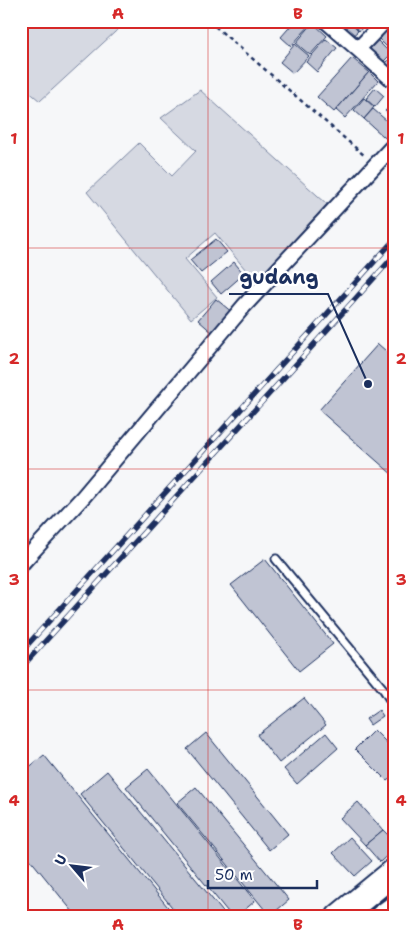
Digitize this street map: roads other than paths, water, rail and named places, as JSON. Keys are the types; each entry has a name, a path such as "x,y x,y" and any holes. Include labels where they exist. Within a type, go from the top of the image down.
{"highway":[{"path":"339,917 394,872"},
{"path":"383,917 394,909"}],"street":[{"path":"326,21 394,81"},
{"path":"358,48 385,21"},
{"path":"21,564 82,497 244,306 394,145"}],"lane":[{"path":"276,560 384,690 394,706"}],"waterway":[{"path":"21,575 40,553"}],"railway":[{"path":"21,652 394,240"},
{"path":"21,668 394,256"}],"place":[{"name":"gudang","path":"368,384"}]}
